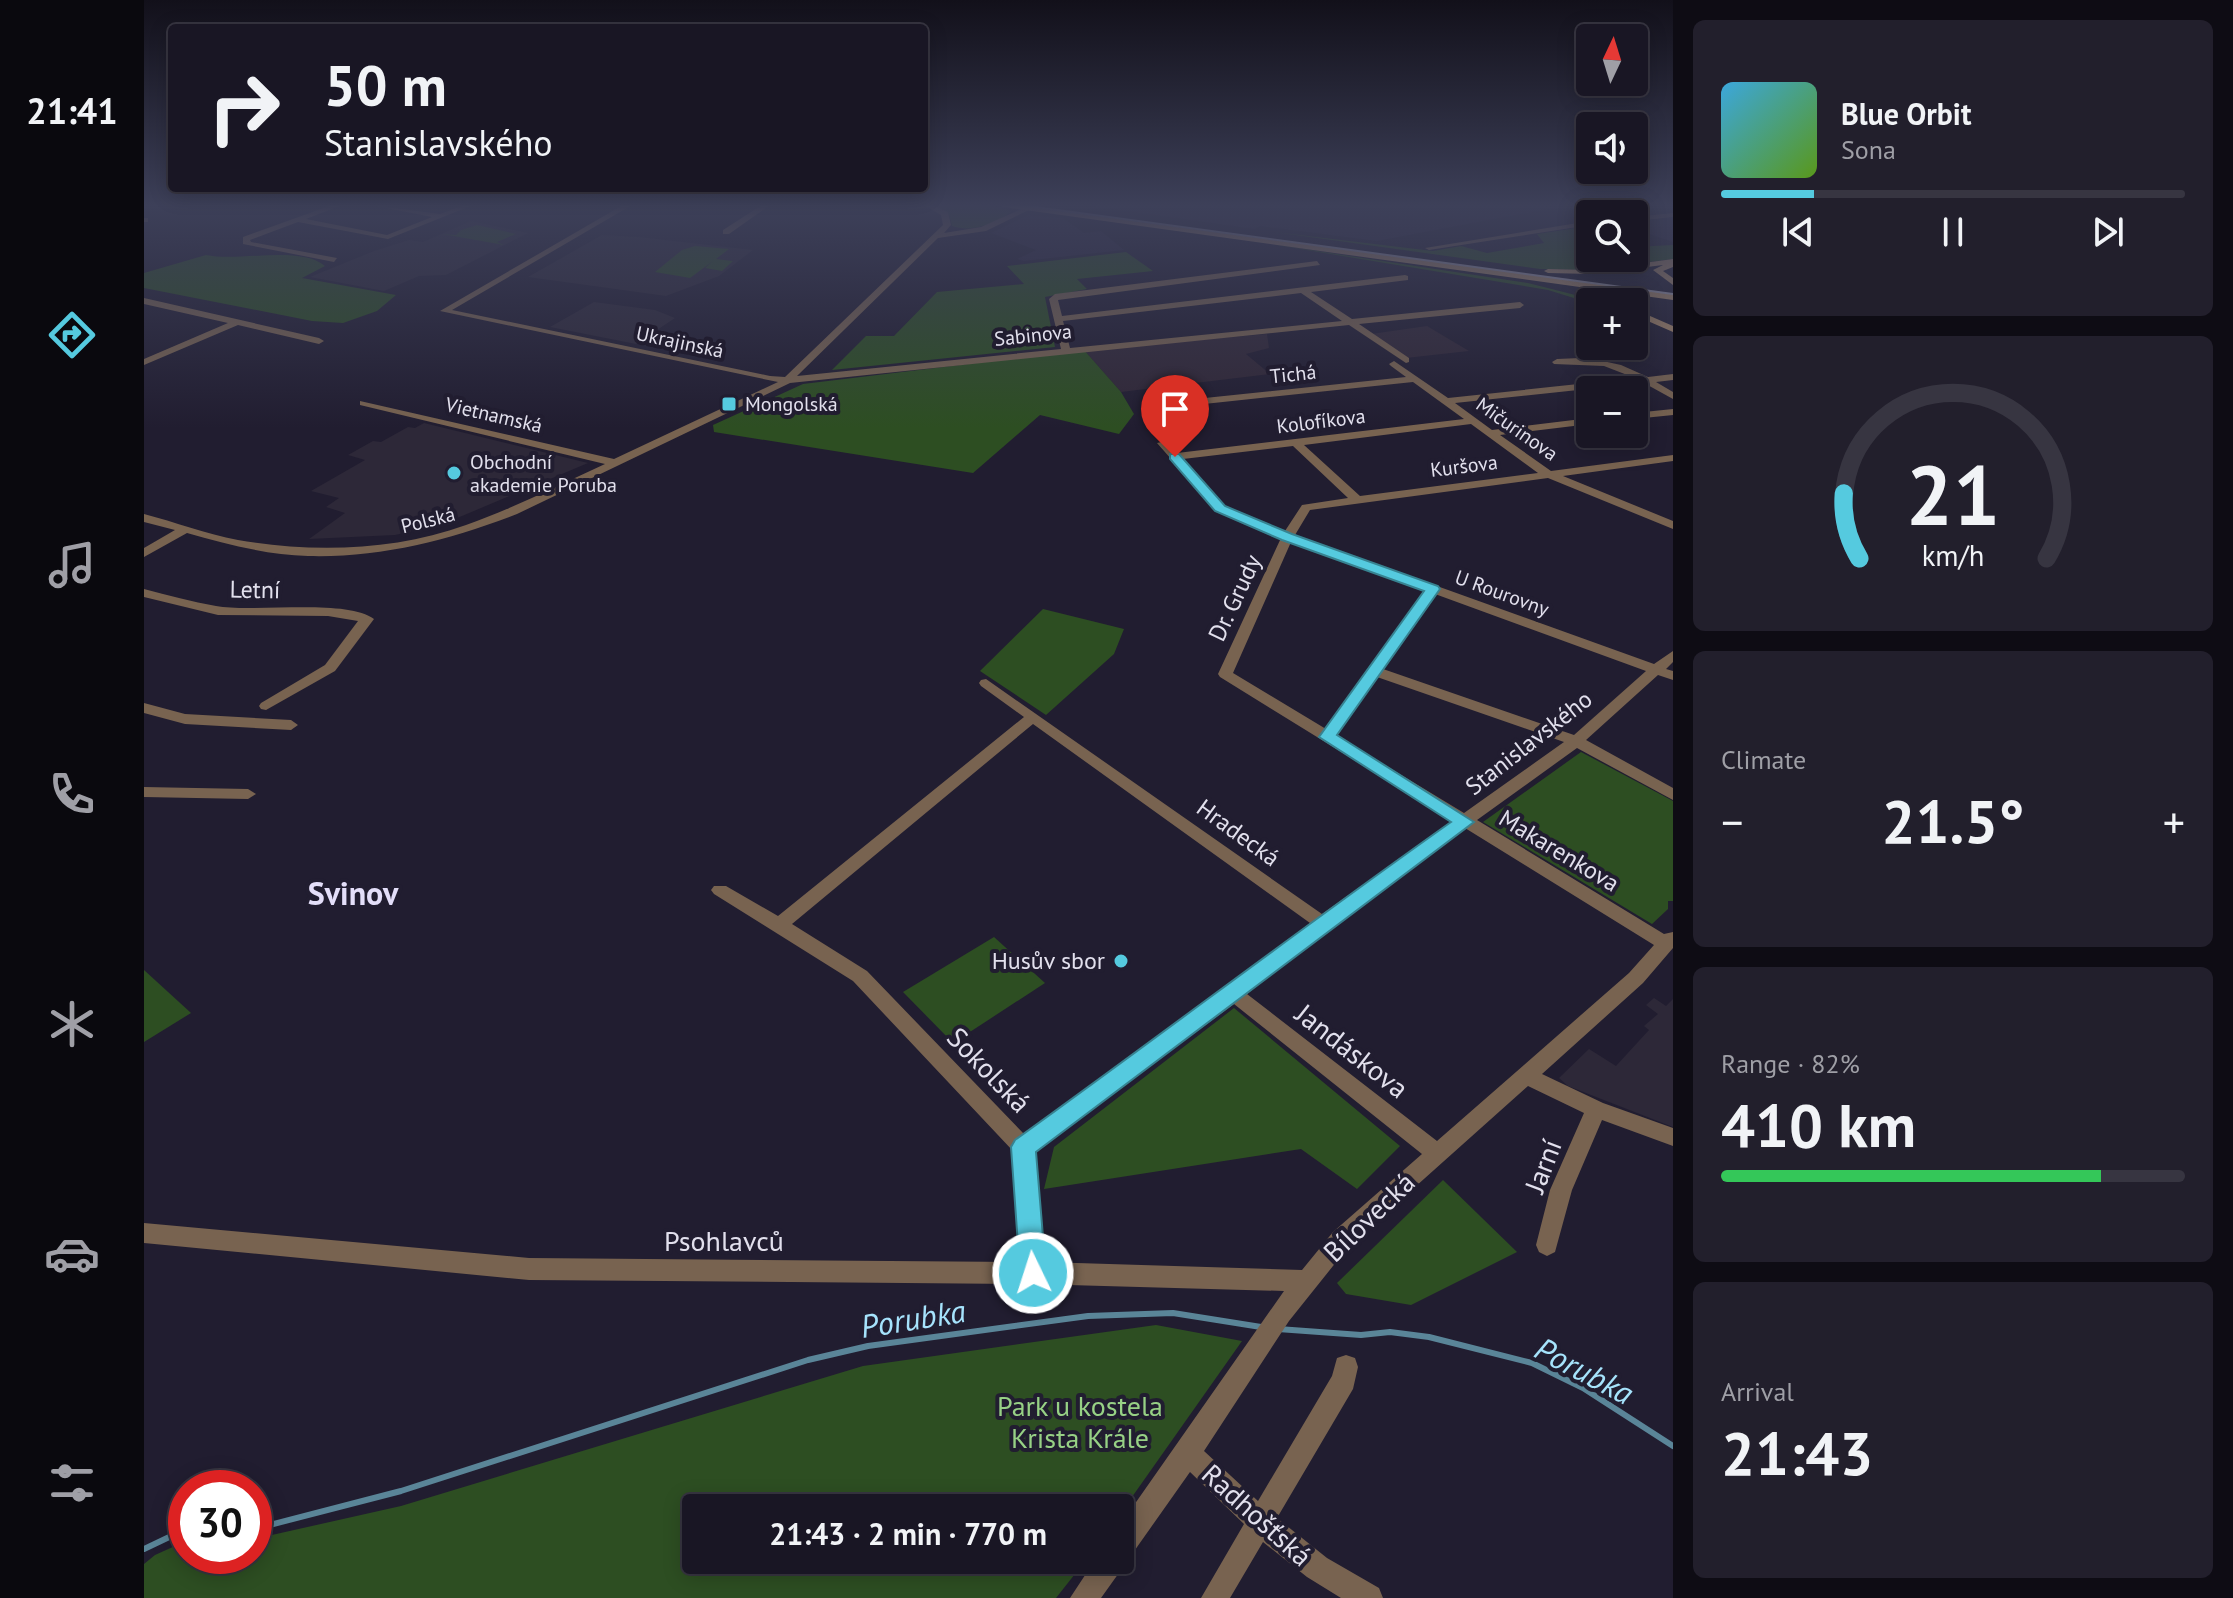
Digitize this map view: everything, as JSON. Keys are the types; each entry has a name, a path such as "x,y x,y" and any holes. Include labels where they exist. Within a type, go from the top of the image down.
{"main road":[{"path":"1518,280 1576,292"},
{"path":"1539,280 1673,297"},
{"path":"1599,280 1673,289"},
{"path":"1668,309 1673,326"},
{"path":"1648,317 1673,326"}],"street":[{"name":"Ukrajinská","path":"499,280 444,311 770,379 788,380"},
{"path":"788,380 893,280"},
{"path":"1066,350 1053,299 1058,296 1187,280"},
{"path":"1058,319 1392,280"},
{"path":"1303,290 1406,360"},
{"path":"144,301 319,341"},
{"name":"Sabinova","path":"788,380 1520,305"},
{"path":"144,362 237,322"},
{"path":"1557,362 1576,360"},
{"path":"1591,360 1609,363 1637,376"},
{"name":"Mičurinova","path":"1394,364 1546,473 1673,525"},
{"path":"1648,380 1673,377"},
{"name":"Tichá","path":"1176,404 1414,379"},
{"name":"Polská","path":"144,518 227,542 288,551 339,552 394,547 475,525 616,463 788,380"},
{"path":"1648,381 1673,396"},
{"path":"1447,401 1576,387"},
{"name":"Vietnamská","path":"364,403 616,463"},
{"path":"1648,415 1673,412"},
{"name":"Kolofíkova","path":"1175,457 1473,421"},
{"path":"1490,433 1576,423"},
{"path":"1295,442 1355,498"},
{"name":"U Rourovny","path":"1162,443 1220,508 1287,537 1673,676"},
{"name":"Kuršova","path":"1314,504 1673,458"},
{"name":"Dr. Grudy","path":"1225,674 1299,514 1314,504"},
{"path":"144,553 184,530"},
{"path":"1328,737 1432,589"},
{"name":"Letní","path":"144,593 218,611 328,612 367,619 330,668 266,706"},
{"name":"Stanislavského","path":"1023,1147 1234,994 1322,923 1576,741 1673,655"},
{"path":"1374,671 1576,741 1673,795"},
{"name":"Makarenkova","path":"1225,674 1465,822 1669,939"},
{"path":"720,890 779,925 1033,717 986,683"},
{"path":"144,708 185,719 291,725"},
{"name":"Hradecká","path":"1033,717 1322,923"},
{"path":"144,792 248,794"},
{"name":"Sokolská","path":"779,925 860,976 1023,1147 1033,1273"},
{"name":"Bílovecká","path":"1134,1528 1281,1313 1341,1239 1636,978 1669,939"},
{"name":"Jandáskova","path":"1234,994 1436,1153"},
{"path":"1527,1076 1596,1109 1673,1137"},
{"name":"Jarní","path":"1547,1245 1561,1190 1596,1109"},
{"name":"Psohlavců","path":"144,1233 529,1269 1033,1273 1306,1281"},
{"path":"1215,1598 1261,1525 1344,1380 1346,1367"},
{"name":"Radhošťská","path":"1188,1453 1261,1525 1320,1571 1369,1598"},
{"path":"1084,1598 1101,1574"}],"shaded area":[{"path":"324,280 411,280 384,291"},
{"path":"547,280 710,280 666,296"},
{"path":"594,302 655,310 675,318 636,344 550,327"},
{"path":"1427,326 1469,351 1406,358 1371,334"},
{"path":"1267,334 1269,348 1246,354 1270,374 1121,392 1084,350"},
{"name":"Obchodní akademie Poruba","path":"424,423 588,463 443,524 395,535 309,539 345,513 326,507 339,498 311,491 365,460 348,455 373,441 381,442 408,427 415,428"},
{"path":"1654,998 1666,1006 1673,999 1673,1127 1568,1086 1559,1078 1589,1049 1616,1066 1649,1030 1644,1026 1658,1014 1646,1005"}],"green space":[{"path":"144,280 311,280 396,295 377,311 343,323 312,321 144,288"},
{"path":"1020,280 1078,280 1087,289 1045,297 1055,347 832,370 866,336 894,336 937,292 1024,284"},
{"path":"1485,280 1528,283 1576,295 1576,299 1548,290"},
{"path":"1084,350 1121,392 1134,414 1119,434 1040,415 973,473 714,432 713,425 803,384"},
{"path":"1043,609 1124,629 1114,654 1046,715 980,671"},
{"path":"1581,752 1673,801 1673,901 1668,901 1668,909 1652,924 1483,822"},
{"path":"994,937 1045,983 953,1043 903,992"},
{"path":"144,970 191,1013 144,1042"},
{"path":"1234,1008 1400,1146 1357,1189 1301,1149 1044,1189 1054,1147"},
{"path":"1443,1180 1517,1252 1411,1305 1346,1294 1337,1283"},
{"name":"Park u kostela Krista Krále","path":"1156,1325 1242,1341 1134,1494 682,1494 682,1574 1075,1574 1056,1598 144,1598 144,1564 168,1549 168,1574 272,1574 272,1535 401,1506 863,1366"}],"waterway":[{"name":"Porubka","path":"272,1524 401,1491 808,1360 868,1346 1088,1316 1173,1313 1261,1327"},
{"name":"Porubka","path":"1278,1329 1361,1335 1390,1332 1429,1337 1532,1363 1583,1388 1673,1446"},
{"name":"Porubka","path":"144,1549 168,1538"}],"tram line":[{"path":"1567,280 1673,294"}],"place":[{"name":"Mongolská","path":"729,404"},
{"name":"Obchodní akademie Poruba","path":"454,473"},
{"name":"Husův sbor","path":"1121,961"}],"district":[{"name":"Svinov","path":"353,894"}],"route":[{"path":"1033,1273 1023,1147 1234,994 1322,923 1465,822 1328,737 1432,589 1287,537 1220,508 1175,457"}]}
